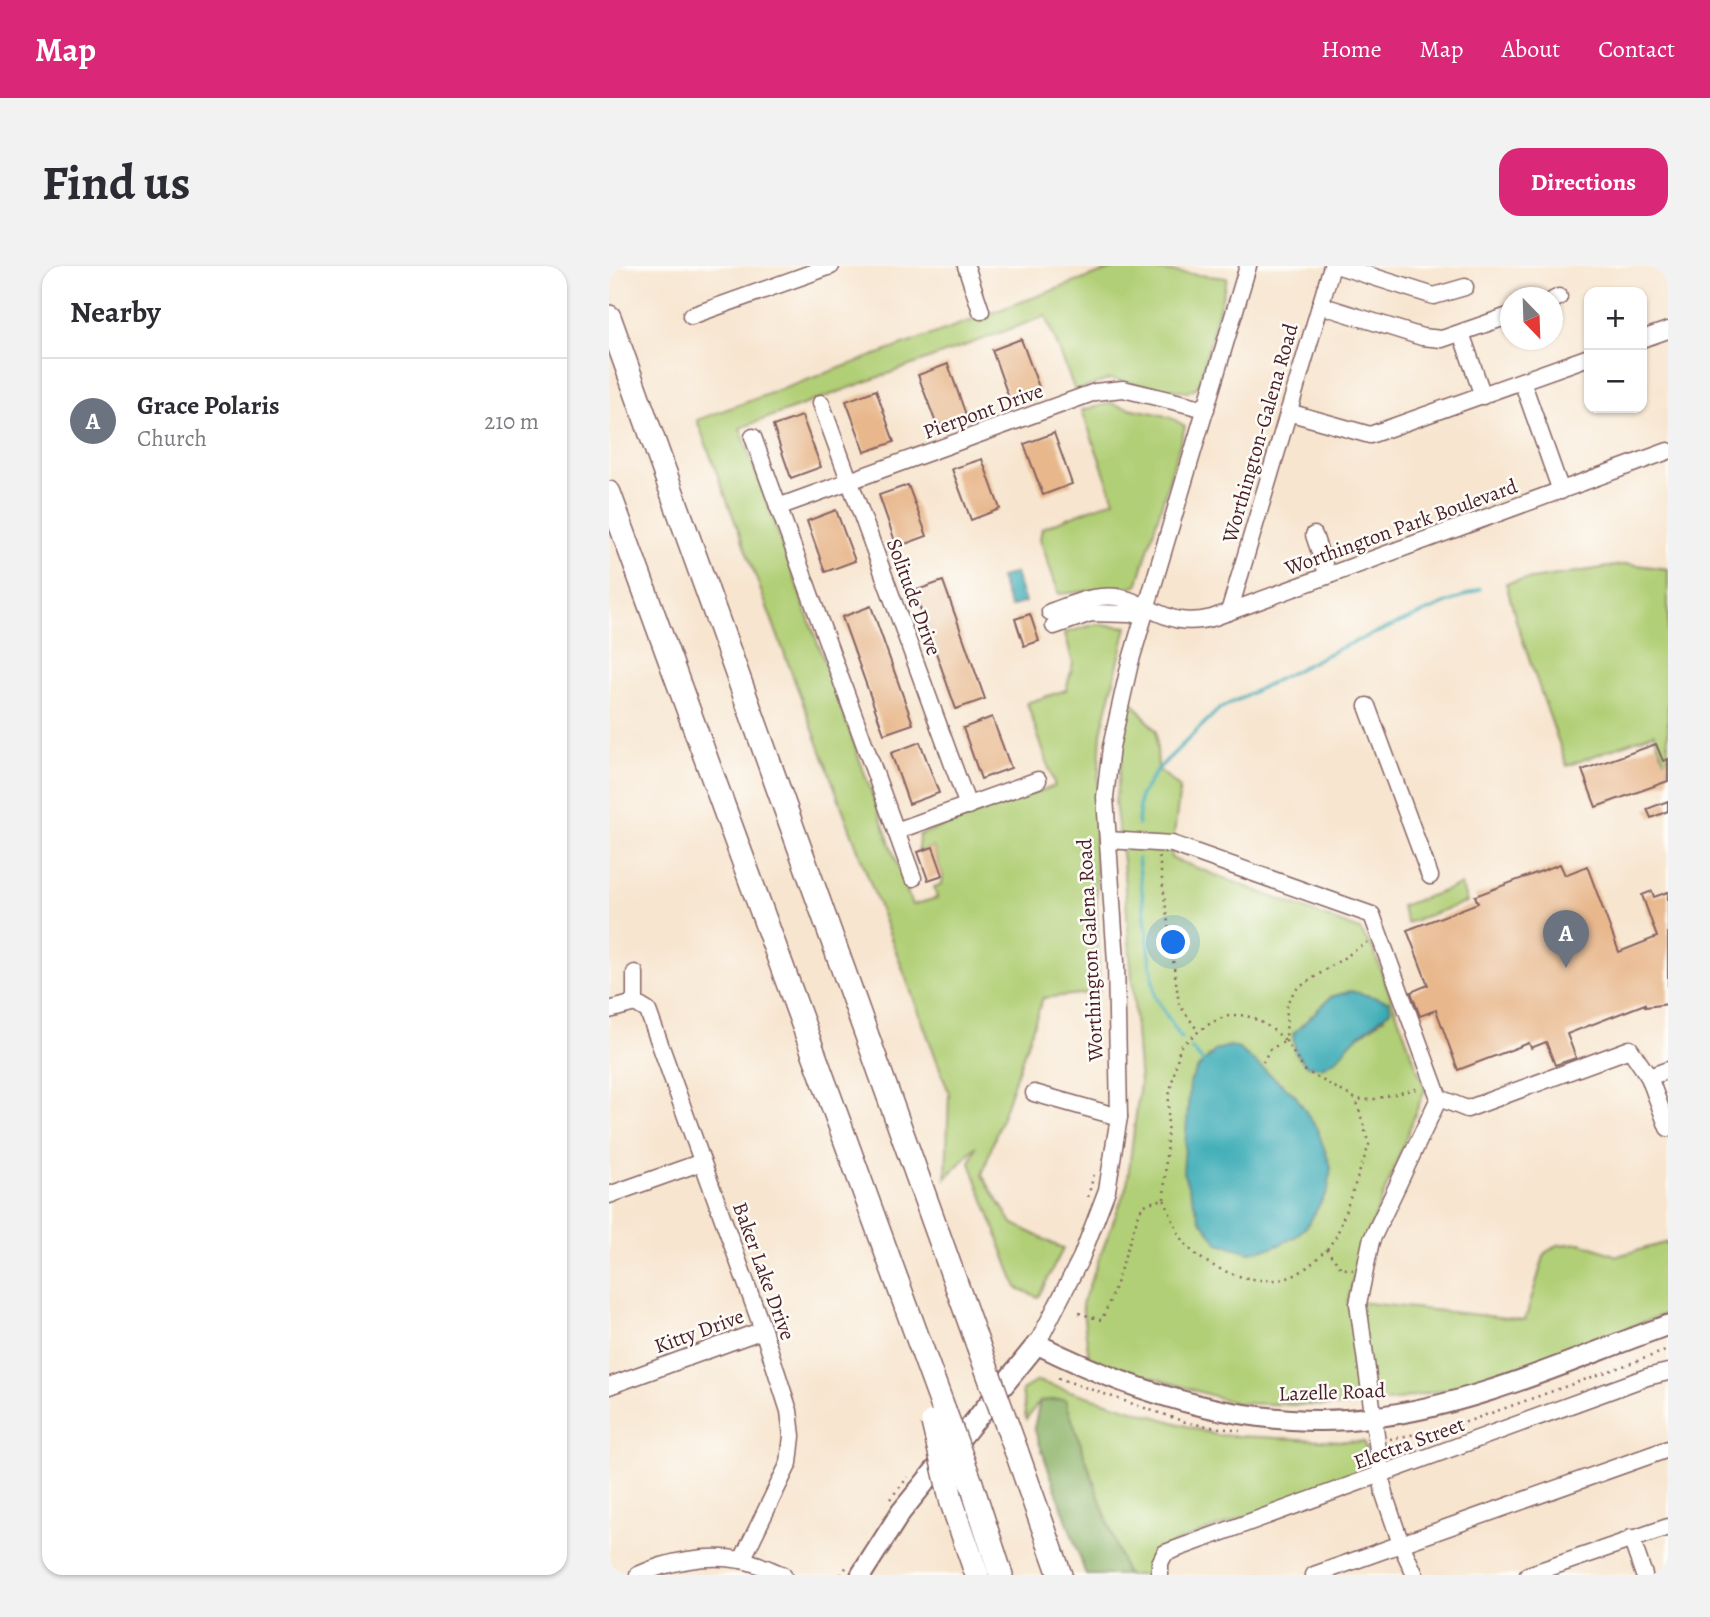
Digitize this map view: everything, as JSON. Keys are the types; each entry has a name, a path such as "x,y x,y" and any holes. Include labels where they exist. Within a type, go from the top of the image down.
{"highway":[{"path":"609,317 1060,1575"},
{"path":"609,493 902,1292 938,1416 952,1503 977,1575"},
{"path":"938,1416 971,1483 1001,1575"}],"main road":[{"name":"Lazelle Road","path":"1037,1344 1100,1375 1155,1395 1212,1409 1281,1418 1374,1418 1433,1406 1502,1385 1668,1325"},
{"name":"Worthington Galena Road","path":"861,1575 901,1512 1037,1344"}],"street":[{"path":"691,316 831,266"},
{"path":"966,266 981,311"},
{"name":"Worthington Galena Road","path":"1037,1344 1075,1270 1107,1189 1119,1117 1117,962 1105,797 1120,699 1248,266"},
{"name":"Worthington-Galena Road","path":"1229,612 1332,266"},
{"path":"1339,266 1434,296 1465,287"},
{"path":"1320,305 1422,337 1442,339 1500,319"},
{"path":"1647,337 1668,330"},
{"path":"1461,333 1483,396"},
{"path":"1288,412 1370,435 1584,359"},
{"path":"1522,381 1561,491"},
{"name":"Pierpont Drive","path":"778,507 1095,392 1123,389 1206,409"},
{"name":"Solitude Drive","path":"821,403 968,806"},
{"path":"753,437 913,878"},
{"name":"Worthington Park Boulevard","path":"1052,619 1104,597 1129,600 1146,610 1181,622 1195,622 1229,612 1668,451"},
{"path":"1314,535 1328,576"},
{"path":"1367,706 1430,876"},
{"path":"896,831 1038,780"},
{"path":"1108,840 1172,844 1372,915 1436,1091 1468,1109 1630,1049 1649,1077 1668,1128"},
{"path":"609,1010 635,1003 635,973"},
{"name":"Baker Lake Drive","path":"635,1003 648,1011 783,1387 792,1436 789,1463 742,1560"},
{"path":"1649,1077 1668,1070"},
{"path":"1415,1575 1401,1544 1381,1476 1358,1304 1371,1241 1436,1091"},
{"path":"1034,1093 1119,1117"},
{"path":"609,1195 702,1162"},
{"name":"Kitty Drive","path":"609,1386 764,1330"},
{"name":"Electra Street","path":"1160,1575 1160,1563 1165,1553 1647,1377 1668,1372"},
{"path":"1314,1575 1668,1449"},
{"path":"1528,1575 1571,1568 1630,1538 1668,1527"},
{"path":"1630,1538 1644,1575"},
{"path":"638,1575 688,1560 742,1560 783,1575"}],"path":[{"path":"1157,843 1179,1004 1198,1031"},
{"path":"1286,1041 1287,1003 1295,990 1380,935"},
{"path":"1356,1099 1369,1146 1337,1235 1327,1249 1303,1269 1279,1279 1227,1272 1205,1261 1187,1246 1164,1199 1169,1096 1180,1047 1221,1016 1233,1014 1276,1032 1286,1041 1304,1070 1356,1099 1370,1100 1436,1091"},
{"path":"1263,1062 1270,1049 1286,1041"},
{"path":"1079,1313 1101,1320 1129,1249 1139,1211 1144,1205 1164,1199"},
{"path":"1327,1249 1341,1268 1363,1272"}],"green space":[{"path":"1120,266 1227,278 1198,387 1187,392 1110,379 1075,391 1046,316 740,428 912,905 937,898 934,887 942,884 943,875 933,847 918,852 919,835 1055,786 1027,703 1066,690 1073,664 1065,633 1097,624 1127,627 1101,733 1095,839 1099,992 1043,998 982,1175 1012,1223 1063,1249 1038,1297 1017,1288 970,1163 976,1146 946,1178 949,1093 697,420"},
{"path":"1111,403 1159,414 1185,427 1137,586 1059,594 1040,539 1042,528 1114,500 1082,410"},
{"path":"1628,564 1668,569 1668,771 1654,733 1567,766 1517,624 1506,583"},
{"path":"1130,699 1156,731 1158,769 1180,788 1171,858 1360,930 1373,949 1425,1089 1359,1257 1348,1301 1525,1320 1545,1253 1558,1245 1581,1243 1617,1256 1668,1242 1668,1313 1484,1381 1395,1400 1337,1406 1236,1403 1089,1358 1082,1304 1127,1185 1140,1083 1123,861 1115,803","holes":["1351,991 1384,1018 1352,1041 1337,1059 1293,1034 1331,997","1230,1046 1239,1049 1295,1095 1295,1237 1274,1247 1250,1252 1198,1068 1216,1050"]},
{"path":"1461,885 1467,902 1407,923 1401,906"},
{"path":"1037,1381 1216,1435 1363,1442 1368,1453 1366,1473 1173,1543 1155,1575 1126,1575 1065,1400 1040,1401 1026,1419 1022,1390"},
{"path":"1065,1399 1126,1575 1086,1575 1034,1428 1040,1401"}],"water":[{"path":"1015,573 1025,602 1010,607 1000,578"},
{"path":"1351,991 1389,1001 1391,1010 1352,1041 1337,1059 1322,1067 1307,1066 1295,1052 1293,1034 1331,997"},
{"path":"1230,1046 1239,1049 1295,1095 1317,1129 1331,1167 1328,1190 1307,1226 1295,1237 1274,1247 1250,1252 1218,1243 1200,1219 1183,1172 1190,1082 1198,1068 1216,1050"}],"building":[{"path":"1021,339 1040,390 1010,401 992,350"},
{"path":"948,364 966,415 937,426 918,375"},
{"path":"876,390 894,442 865,452 846,401"},
{"path":"802,416 821,467 791,478 773,426"},
{"path":"1054,433 1072,484 1043,495 1024,444"},
{"path":"982,459 1000,509 971,520 952,469"},
{"path":"908,485 927,536 897,547 879,495"},
{"path":"836,510 855,561 825,572 807,521"},
{"path":"943,581 985,699 956,709 914,591"},
{"path":"871,606 913,724 884,734 842,617"},
{"path":"1030,614 1039,641 1024,646 1015,619"},
{"path":"992,717 1011,768 981,779 963,728"},
{"path":"920,742 939,793 909,804 891,753"},
{"path":"1656,744 1663,761 1668,759 1668,781 1596,807 1582,770"},
{"path":"1668,801 1668,811 1651,818 1647,809"},
{"path":"933,847 943,875 928,880 918,852"},
{"path":"1560,864 1565,875 1587,866 1619,952 1657,937 1642,895 1652,891 1654,897 1668,892 1668,1004 1645,1007 1645,1004 1567,1034 1576,1058 1555,1065 1546,1042 1531,1048 1529,1043 1458,1070 1436,1010 1420,1016 1411,992 1428,985 1407,930 1478,903 1475,896"}],"waterway":[{"path":"1138,825 1140,796 1158,769 1219,709 1340,648 1480,589"},
{"path":"1138,859 1155,997 1181,1038"},
{"path":"1191,1048 1204,1063"}],"place":[{"name":"Grace Polaris","path":"1566,968"}]}
